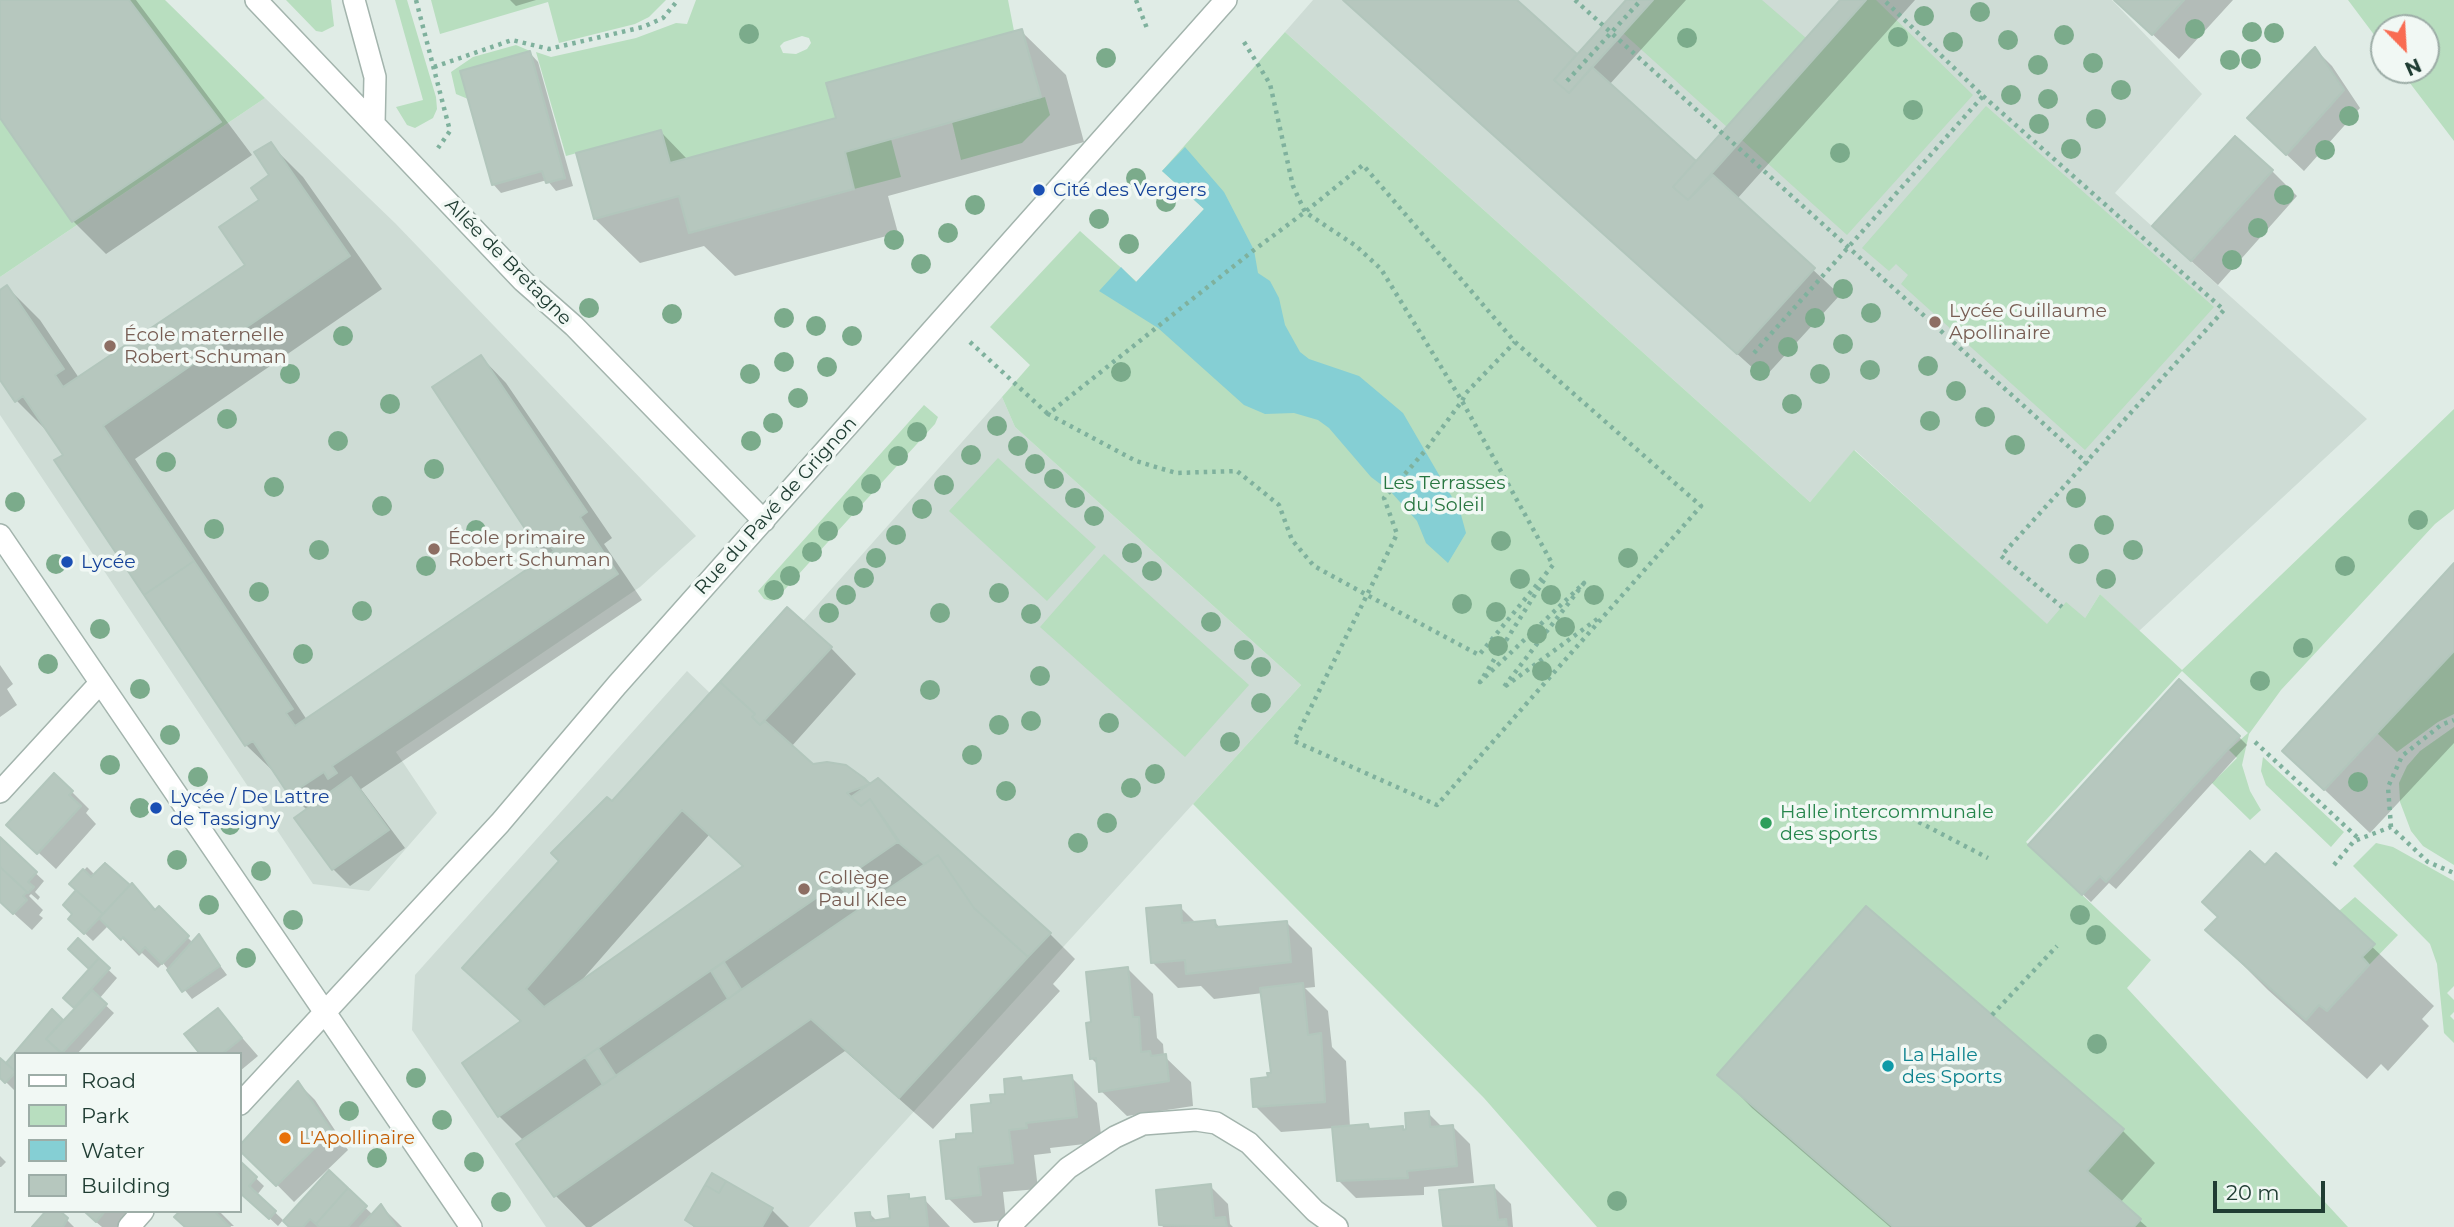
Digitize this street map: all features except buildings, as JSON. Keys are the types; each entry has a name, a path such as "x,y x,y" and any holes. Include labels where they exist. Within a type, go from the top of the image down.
{"street":[{"name":"Allée de Bretagne","path":"256,0 523,281 573,326 764,521"},
{"path":"354,0 375,77 374,124"},
{"name":"Rue du Pavé de Grignon","path":"242,1102 324,1010 500,823 617,685 1226,0"},
{"path":"0,535 471,1227"},
{"path":"0,792 100,683"},
{"path":"1009,1227 1068,1168 1115,1137 1143,1124 1196,1120 1216,1123 1249,1143 1315,1211 1337,1227"},
{"path":"129,1227 141,1213"}],"path":[{"path":"416,0 450,131 422,175"},
{"path":"434,67 512,40 549,49 643,27 663,18 678,0"},
{"path":"1136,0 1148,31"},
{"path":"1575,0 2088,464"},
{"path":"1567,81 1641,0"},
{"path":"1884,0 1983,96 2224,310 2088,464 2001,556 2062,607"},
{"path":"1244,42 1270,85 1293,186 1305,212 1356,246 1381,269 1462,401 1553,565"},
{"path":"1754,353 1983,96"},
{"path":"1048,414 1363,165 1515,342 1702,506 1437,805 1294,741 1397,534 1384,498 1424,452 1462,401 1515,342"},
{"path":"970,342 1048,414 1136,461 1177,472 1237,471 1279,505 1292,540 1314,566 1479,655 1553,565"},
{"path":"1553,565 1480,682 1584,583 1503,688 1609,611"},
{"path":"2454,720 2441,725 2402,756 2388,787 2391,827 2428,862 2454,873"},
{"path":"2255,742 2359,839"},
{"path":"1911,818 1988,858"},
{"path":"2334,865 2359,839 2391,827"},
{"path":"1992,1015 2057,946"}],"shaded area":[{"name":"Lycée Guillaume Apollinaire","path":"1313,0 2112,0 2202,94 2115,193 2367,419 2139,631 2100,594 2085,618 2047,625 1855,450 1810,502 1285,32"},
{"name":"École primaire Robert Schuman","path":"265,98 395,223 696,536 640,587 396,752 437,813 369,891 313,884 0,415 0,277"},
{"name":"Collège Paul Klee","path":"1002,397 1015,427 1301,685 809,1227 546,1227 412,1030 415,975 687,671 710,693 787,607 803,621"}],"green space":[{"path":"0,0 165,0 265,98 0,277"},
{"path":"286,0 331,0 334,26 322,32 316,31"},
{"path":"395,0 407,0 436,97 437,109 433,118 415,128 407,125 396,107 423,100"},
{"path":"431,0 666,0 649,17 635,24 559,43 548,2 440,34"},
{"path":"696,0 1008,0 1014,31 827,83 836,118 670,163 661,130 566,156 536,52 551,57 636,38 676,23 687,24","holes":["802,36 809,38 811,43 807,49 796,54 783,53 780,46"]},
{"path":"1653,0 1762,0 1806,38 1727,127 1623,33"},
{"path":"1866,0 1876,0 1973,95 1847,235 1742,140"},
{"path":"2348,0 2454,0 2454,141 2411,84 2440,84 2440,14 2370,14 2370,29"},
{"name":"Les Terrasses du Soleil","path":"1285,32 1810,502 1854,450 2047,624 2066,602 2085,618 2100,594 2182,670 2454,409 2454,509 2435,524 2281,690 2249,734 2242,765 2250,791 2261,810 2250,820 2212,783 2237,758 2229,750 2248,733 2182,671 2026,842 2151,960 2127,988 2348,1227 1597,1227 1484,1098 1193,804 1301,685 1015,427 1002,397 1030,365 990,327 1080,231 1137,282 1204,209 1162,171"},
{"path":"516,45 530,51 460,71 468,99 456,94 451,72 473,57"},
{"path":"1045,97 1050,115 1022,143 961,160 952,122"},
{"path":"1986,106 2214,307 2085,450 1901,284 1908,275 1896,264 1889,271 1862,248"},
{"path":"891,139 901,177 854,189 845,152"},
{"path":"924,405 938,417 935,424 778,597 772,601 764,599 758,591"},
{"path":"998,458 1096,547 1047,601 949,511"},
{"path":"1104,554 1249,685 1185,757 1040,627"},
{"path":"2454,651 2454,714 2438,722 2397,752 2377,733"},
{"path":"2454,727 2454,865 2423,846 2411,831 2400,802 2399,783 2407,766 2420,751"},
{"path":"2263,757 2344,832 2331,847 2266,785 2261,771"},
{"path":"2376,843 2393,847 2454,881 2454,986 2447,993 2454,1000 2454,1012 2450,1016 2454,1020 2454,1043 2444,1033 2437,964 2430,944 2353,866"},
{"path":"2355,897 2398,935 2369,965 2362,957 2375,944 2339,911"}],"water":[{"path":"1185,147 1224,192 1254,250 1258,273 1270,281 1279,298 1285,325 1300,352 1309,359 1359,376 1403,413 1460,511 1466,533 1448,563 1426,543 1417,521 1391,492 1371,477 1329,428 1318,420 1294,413 1265,414 1244,405 1158,328 1099,291 1121,267 1136,282 1204,209 1162,171"}],"place":[{"name":"Cité des Vergers","path":"1039,190"},
{"name":"Lycée Guillaume Apollinaire","path":"1935,322"},
{"name":"École maternelle Robert Schuman","path":"110,346"},
{"name":"École primaire Robert Schuman","path":"434,549"},
{"name":"Lycée","path":"67,562"},
{"name":"Lycée / De Lattre de Tassigny","path":"156,808"},
{"name":"Halle intercommunale des sports","path":"1766,823"},
{"name":"Collège Paul Klee","path":"804,889"},
{"name":"La Halle des Sports","path":"1888,1066"},
{"name":"L'Apollinaire","path":"285,1138"}]}
